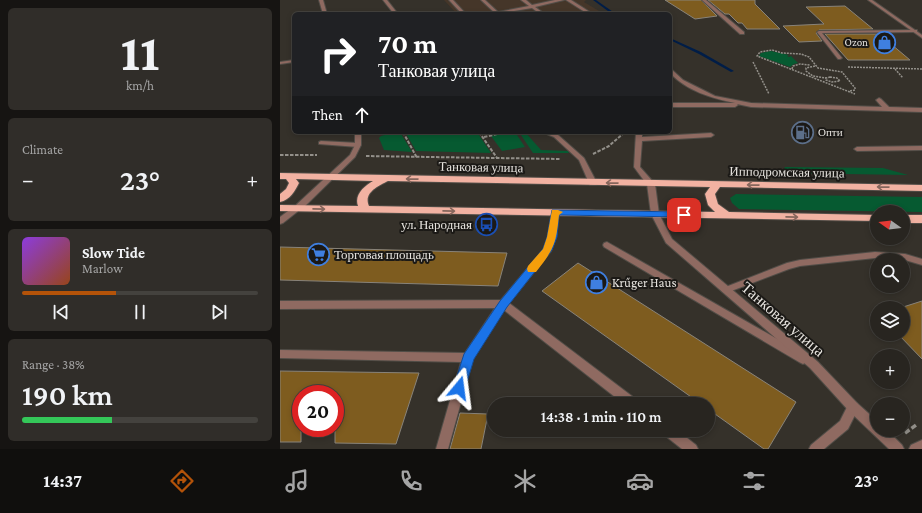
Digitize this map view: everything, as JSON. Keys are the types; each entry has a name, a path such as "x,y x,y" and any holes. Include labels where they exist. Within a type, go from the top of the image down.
{"highway":[{"name":"Танковая улица","path":"285,176 387,177 406,179 651,184"},
{"path":"280,199 290,191 294,183 285,176"},
{"path":"365,210 362,203 364,193 374,184 387,177"},
{"name":"Ипподромская улица","path":"651,184 922,188"},
{"path":"716,185 710,194 713,205 726,215"},
{"path":"280,208 870,218"},
{"path":"910,219 922,219"}],"street":[{"path":"321,0 324,12"},
{"path":"385,0 394,12"},
{"path":"451,0 462,12"},
{"path":"482,0 496,12"},
{"path":"523,0 540,12"},
{"path":"508,12 562,0"},
{"path":"568,0 589,12"},
{"path":"704,0 742,33"},
{"path":"870,0 922,37"},
{"path":"840,58 819,32 914,31"},
{"path":"280,63 292,61"},
{"path":"672,72 682,81 713,97 751,105"},
{"path":"879,100 887,109"},
{"path":"672,105 751,105 922,110"},
{"path":"280,221 298,208 353,156 358,145 358,134"},
{"path":"550,134 556,136 582,159 594,183"},
{"path":"651,184 637,166 639,135 711,135"},
{"path":"321,143 358,145"},
{"path":"858,149 922,148"},
{"name":"Танковая улица","path":"651,184 655,214 669,241 814,365 870,423"},
{"path":"442,449 468,358 503,304 547,250 552,237 555,212"},
{"path":"608,245 814,365"},
{"path":"726,290 787,266 800,263 875,255 905,257 922,262"},
{"path":"280,305 503,304 624,397"},
{"path":"280,354 468,358"},
{"path":"815,449 844,424 854,407"},
{"path":"676,437 692,449"},
{"name":"Танковая улица","path":"885,437 898,449"},
{"path":"915,449 922,446"}],"path":[{"path":"850,91 855,90 855,88 842,72 824,70 816,66 809,57 802,54 787,54 770,50 760,52 757,56 850,91 856,95"},
{"path":"840,58 850,68 922,69"},
{"path":"753,62 776,106"},
{"path":"792,69 796,64 816,66"},
{"path":"812,66 805,69 807,73 813,76 837,78 840,81 832,82 826,80 826,78"},
{"path":"894,69 903,78"},
{"path":"832,77 834,75 834,71"},
{"path":"404,134 417,158"},
{"path":"481,134 497,158"},
{"path":"484,137 498,134"},
{"path":"353,156 582,159 609,146 621,134"},
{"path":"280,155 324,156"}],"shaded area":[{"path":"444,0 586,0 584,2 601,12 455,12"}],"green space":[{"path":"771,51 789,55 787,56 791,56 798,63 790,67 759,56 761,53"},
{"path":"388,134 401,134 412,152 384,150 379,138"},
{"path":"406,134 478,134 491,153 416,151"},
{"path":"501,134 516,134 525,147 502,151 491,136"},
{"path":"520,134 527,134 541,150 568,151 569,153 533,153"},
{"path":"785,167 883,168 908,175 782,173"},
{"path":"736,194 922,197 922,212 910,212 910,205 870,205 870,211 739,209 732,203 730,198"}],"building":[{"path":"665,0 701,0 717,16 695,19"},
{"path":"708,0 755,0 755,4 780,29 747,29 742,23 738,23 729,14 725,14"},
{"path":"845,6 873,29 819,30 816,33 822,41 799,42 783,26 824,24 806,7"},
{"path":"825,34 879,34 910,60 848,60"},
{"path":"280,247 507,253 498,286 280,280"},
{"path":"578,263 796,402 768,449 764,449 715,414 715,397 691,397 542,291"},
{"path":"922,301 922,359 905,341 910,341 910,305"},
{"path":"280,371 419,373 396,444 335,443 335,437 344,437 344,385 292,385 292,437 301,437 301,442 280,442"},
{"path":"460,413 487,414 481,449 450,449"}],"waterway":[{"path":"594,0 611,12"},
{"path":"672,40 700,53 732,71"}],"slow traffic":[{"path":"532,269 547,250 552,237 555,212 558,212"}],"place":[{"name":"Ozon","path":"884,42"},
{"name":"Опти","path":"803,132"},
{"name":"ул. Народная","path":"487,224"},
{"name":"Торговая площадь","path":"319,254"},
{"name":"Krűger Haus","path":"597,282"}],"route":[{"path":"459,388 468,358 503,304 547,250 552,237 555,212 684,215"}]}
